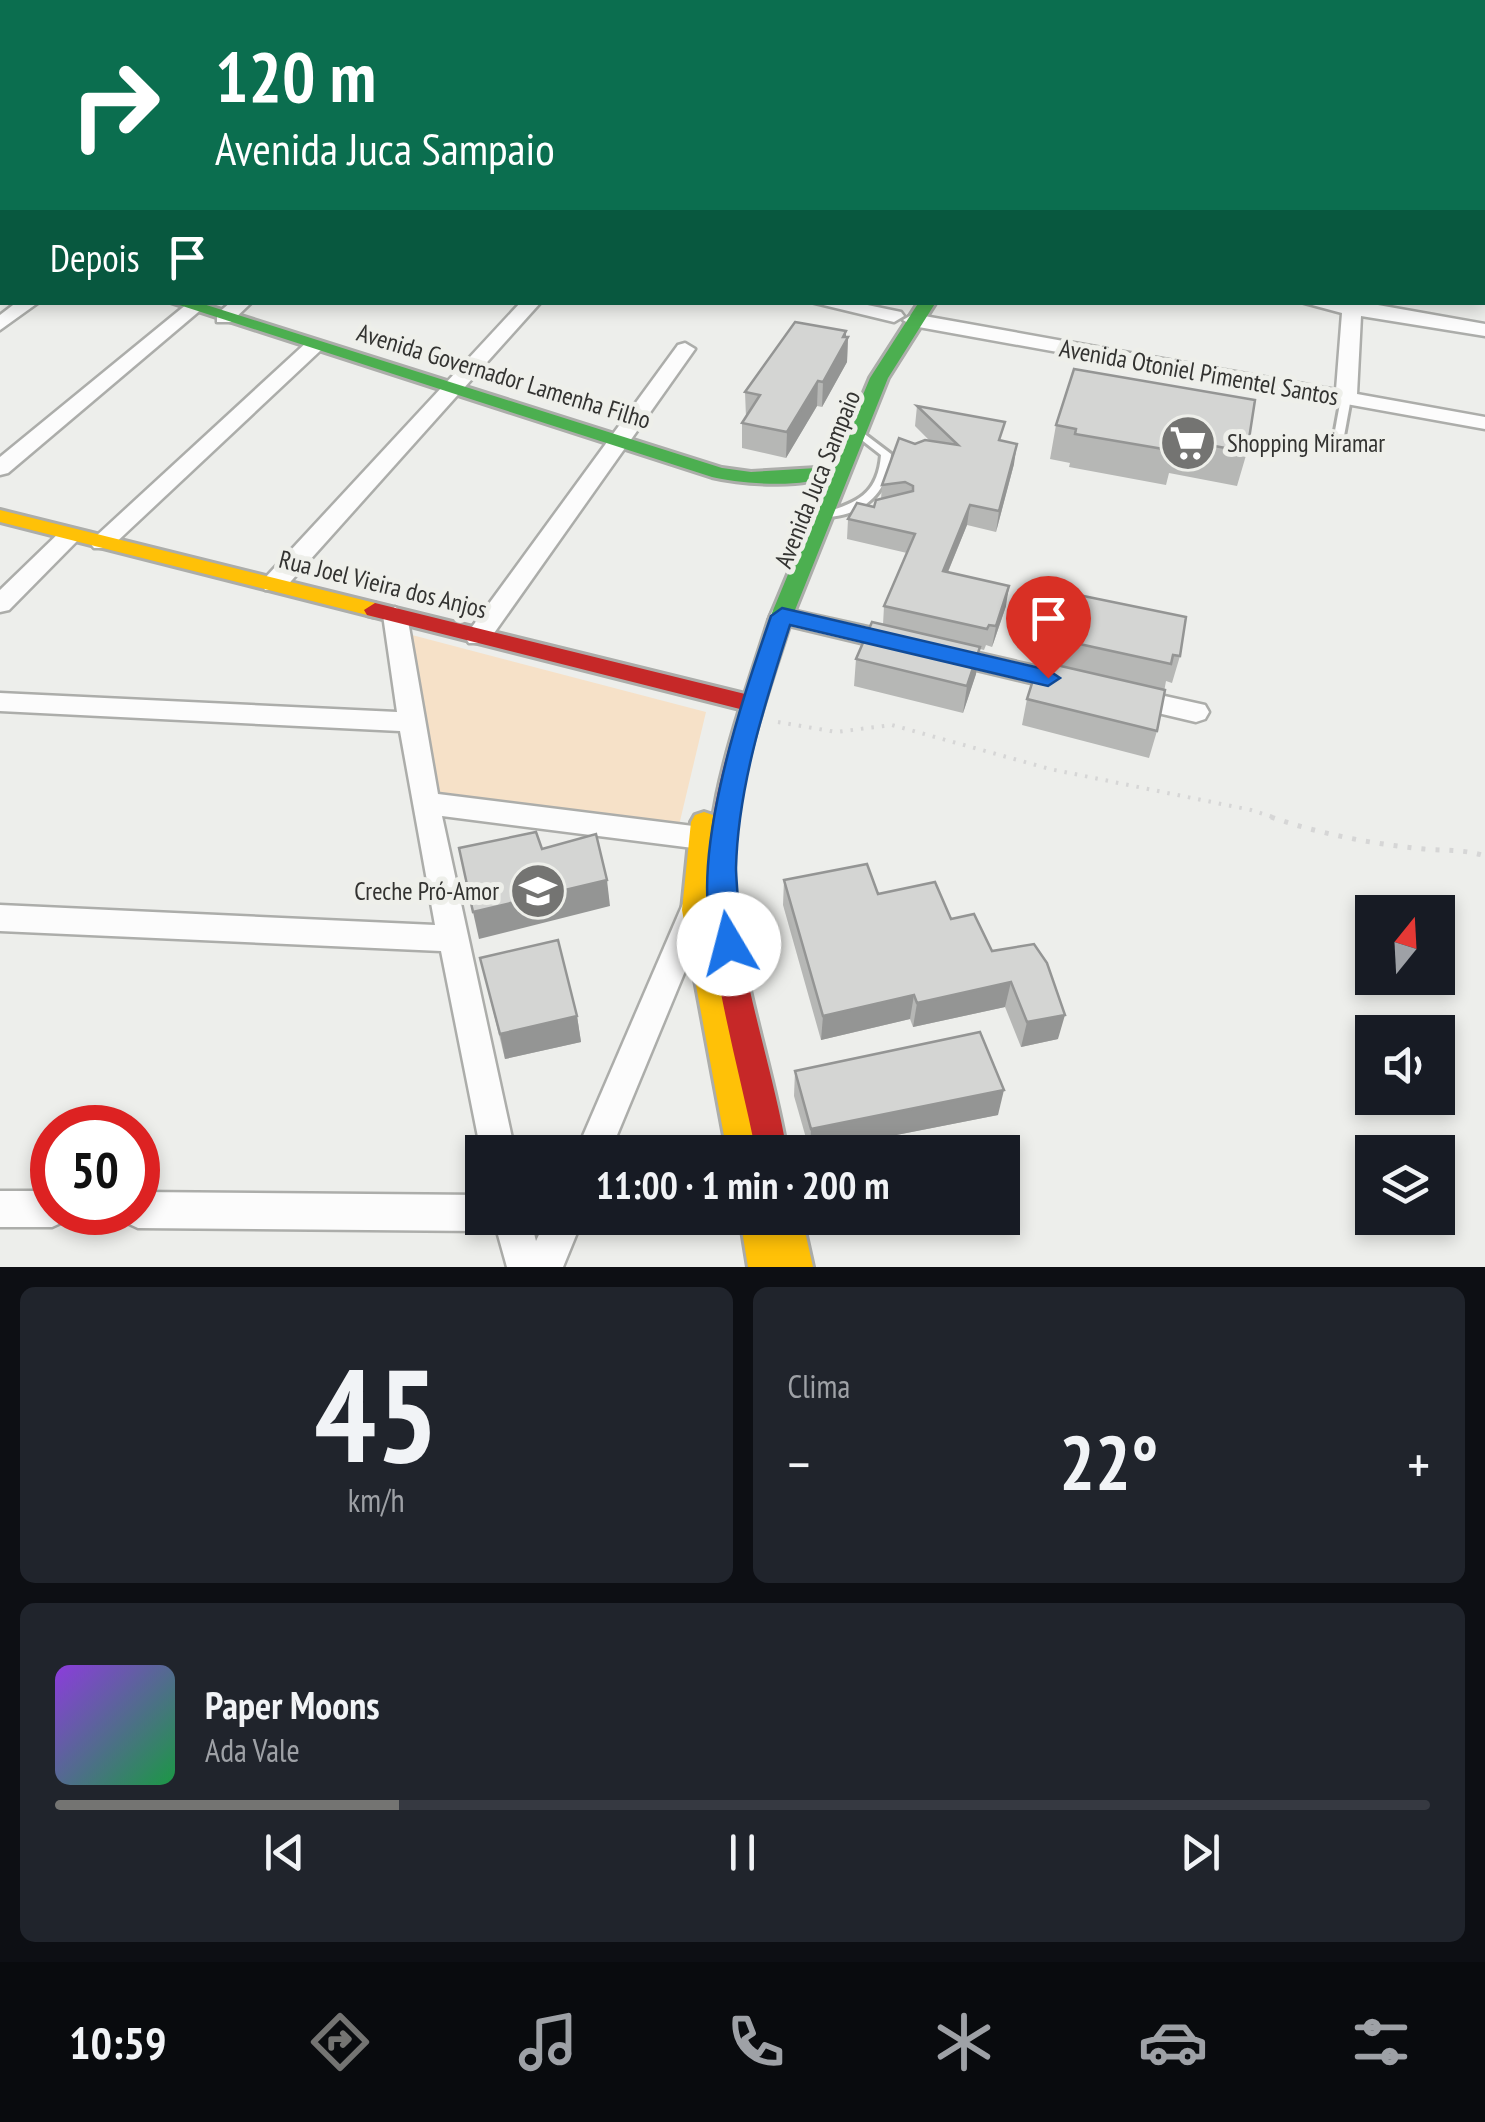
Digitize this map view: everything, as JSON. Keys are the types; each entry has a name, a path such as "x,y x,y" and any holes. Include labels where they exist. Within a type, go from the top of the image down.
{"main road":[{"name":"Avenida Governador Lamenha Filho","path":"186,305 719,473 751,478 817,474"},
{"name":"Avenida Juca Sampaio","path":"769,1135 722,909 724,840 744,709 910,310"},
{"name":"Avenida Juca Sampaio","path":"740,1135 696,910 701,838 817,474 857,380 910,310"},
{"name":"Rua Joel Vieira dos Anjos","path":"0,516 395,615 744,709"},
{"path":"759,1235 765,1267"},
{"path":"789,1235 796,1267"}],"street":[{"path":"0,324 26,305"},
{"path":"0,468 186,305"},
{"path":"224,318 239,305"},
{"path":"274,584 529,305"},
{"name":"Avenida Otoniel Pimentel Santos","path":"854,305 910,310 1485,423"},
{"path":"1346,398 1352,306 1485,330"},
{"path":"102,542 314,346"},
{"path":"478,637 685,349"},
{"path":"0,604 70,536"},
{"path":"395,615 410,722 451,939 494,1135"},
{"path":"782,616 1196,712"},
{"path":"0,702 410,722"},
{"path":"425,802 701,838"},
{"name":"Avenida Juca Sampaio","path":"599,1135 696,910"},
{"path":"0,918 451,939"},
{"path":"0,1209 30,1210"},
{"path":"160,1210 465,1214"},
{"path":"517,1235 525,1267"},
{"path":"544,1267 558,1235"}],"lane":[{"path":"1337,447 1346,398"},
{"path":"858,432 881,448 903,451"},
{"path":"824,516 872,497 887,461 881,448"},
{"path":"848,509 876,513"}],"path":[{"path":"744,709 782,722 836,732 892,725 1050,770 1251,810 1315,832 1485,856"}],"shaded area":[{"path":"389,629 706,712 675,842 425,794"}],"building":[{"path":"795,322 846,331 843,337 848,337 823,382 818,381 787,432 742,423 760,395 745,392"},
{"path":"1074,369 1255,400 1247,452 1177,439 1175,451 1075,434 1076,429 1056,425"},
{"path":"917,406 1005,422 999,440 1017,444 999,511 970,505 943,571 1009,586 996,626 989,625 987,629 884,606 915,534 848,519 857,503 874,507 876,500 913,491 913,486 905,482 882,485 899,438 915,444 925,440 958,445"},
{"path":"1064,592 1186,617 1180,656 1173,655 1171,664 1052,638"},
{"path":"872,622 980,647 967,686 856,659"},
{"path":"1039,661 1165,690 1157,731 1027,699"},
{"path":"536,832 542,849 596,834 607,880 473,912 459,848"},
{"path":"867,864 878,894 935,882 951,919 974,914 992,951 1034,944 1047,963 1065,1015 1027,1022 1011,982 917,1003 914,995 823,1016 784,880"},
{"path":"558,940 577,1016 500,1034 480,958"},
{"path":"980,1032 1004,1090 811,1129 795,1071"}],"traffic: fast":[{"path":"187,305 719,473 751,478 817,474"},
{"path":"780,620 879,378 926,305"}],"traffic: slow":[{"path":"0,516 375,610"},
{"path":"704,822 696,910 740,1135"},
{"path":"759,1235 765,1267"},
{"path":"789,1235 796,1267"}],"traffic: jam":[{"path":"375,610 752,704"},
{"path":"768,1135 733,972 721,878 723,841 737,764 780,620"}],"place":[{"name":"Shopping Miramar","path":"1188,443"},
{"name":"Creche Pró-Amor","path":"538,891"}],"route":[{"path":"729,944 722,909 724,840 752,704 782,616 1048,678"}]}
